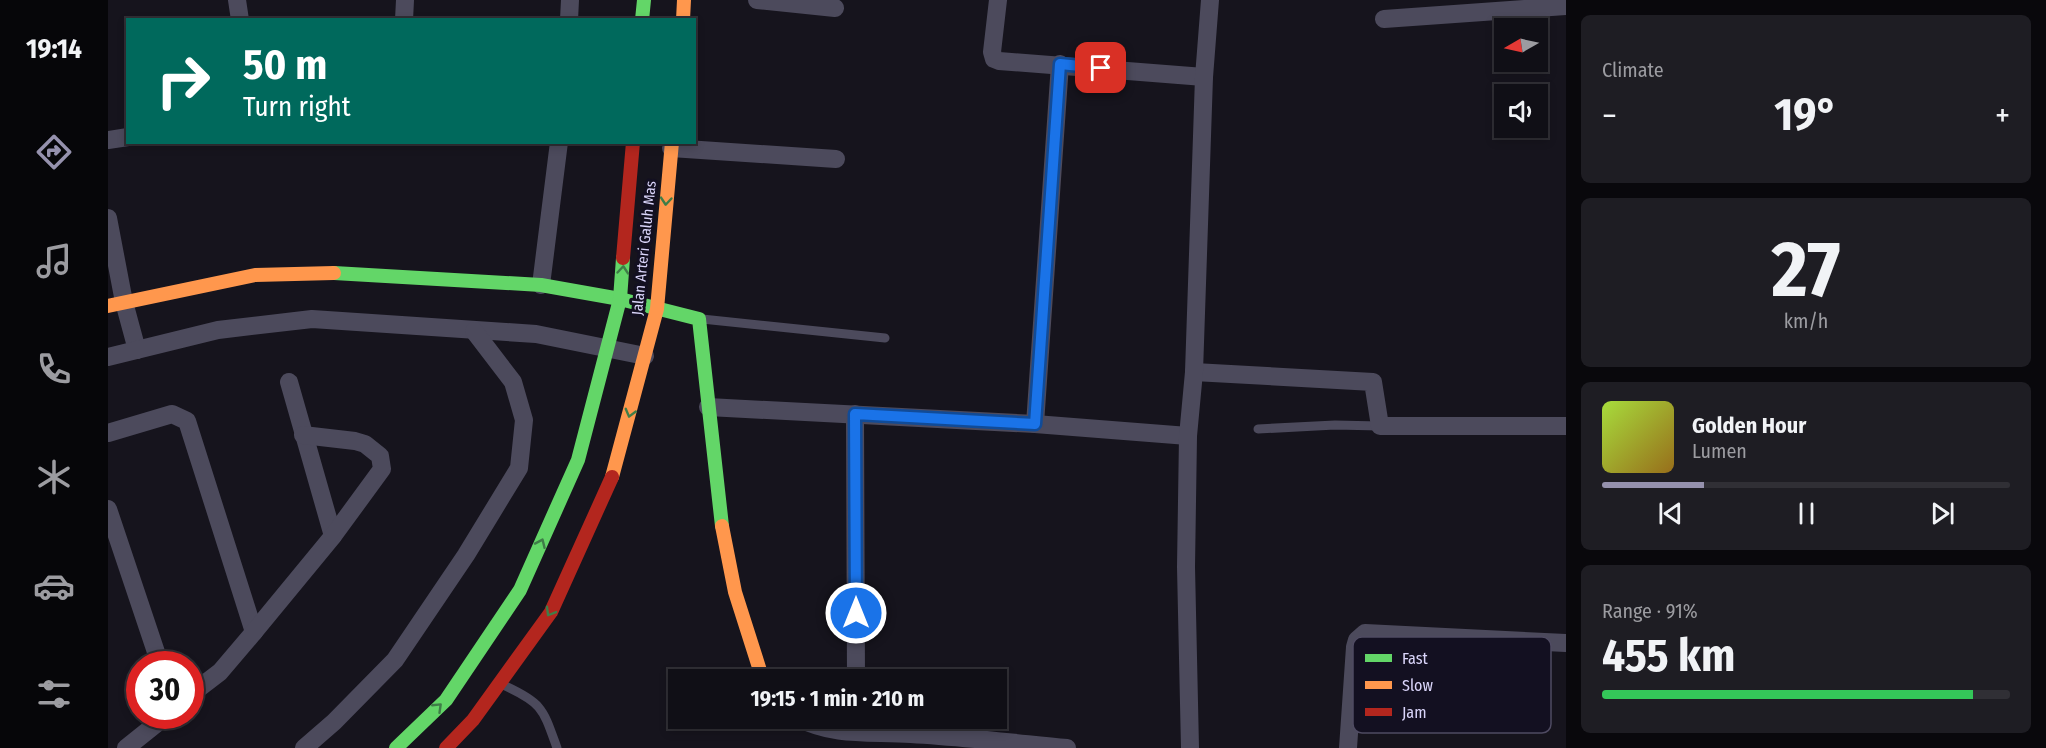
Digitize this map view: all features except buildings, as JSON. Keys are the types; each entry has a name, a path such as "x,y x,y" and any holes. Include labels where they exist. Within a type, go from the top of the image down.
{"main road":[{"path":"642,18 644,0"},
{"path":"683,18 684,0"},
{"path":"396,748 446,700 520,590 578,460 620,299 633,144"},
{"name":"Jalan Arteri Galuh Mas","path":"446,748 473,720 501,684 551,612 614,473 657,309 671,145"},
{"path":"116,304 255,275 325,272 541,285 620,299 699,319 716,500 727,568 758,669"}],"street":[{"path":"237,0 240,18"},
{"path":"404,18 405,0"},
{"path":"569,18 570,0"},
{"path":"757,0 835,8"},
{"path":"998,0 992,52 994,59 999,61 1204,77"},
{"path":"1190,748 1186,567 1188,436 1194,372 1204,77 1210,0"},
{"path":"1384,19 1566,6"},
{"path":"1035,424 1060,64"},
{"path":"108,140 126,137"},
{"path":"541,285 559,144"},
{"path":"671,145 836,159"},
{"path":"108,218 116,304 137,350"},
{"path":"108,357 218,330 312,319 474,332 536,334 645,356"},
{"path":"304,748 334,722 395,660 466,555 519,468 524,420 513,382 474,332"},
{"path":"1194,372 1373,382 1380,426 1566,426"},
{"path":"289,382 333,536"},
{"path":"708,407 1035,424 1188,436"},
{"path":"108,432 172,414 187,421 254,632"},
{"path":"855,414 856,669"},
{"path":"204,684 220,672 254,632 333,536 382,469 380,456 365,444 303,435"},
{"path":"108,509 156,651"},
{"path":"1360,637 1365,633 1438,637"},
{"path":"1551,643 1566,644"},
{"path":"1348,748 1353,676"},
{"path":"126,748 150,729"},
{"path":"867,729 909,741 1067,748"}],"lane":[{"path":"699,319 885,338"},
{"path":"1258,429 1335,425 1380,426"},
{"path":"501,684 528,697 544,712 557,748"}],"traffic: fast":[{"path":"642,18 644,0"},
{"path":"396,748 446,700 520,590 578,460 620,299 623,258"},
{"path":"334,273 541,285 620,299 699,319 722,526"}],"traffic: slow":[{"path":"683,18 684,0"},
{"path":"612,477 657,309 672,144"},
{"path":"108,306 255,275 334,273"},
{"path":"722,526 735,592 760,669"}],"traffic: jam":[{"path":"623,258 633,144"},
{"path":"446,748 473,720 551,612 612,477"}],"route":[{"path":"856,613 855,414 1035,424 1060,64 1101,68"}]}
